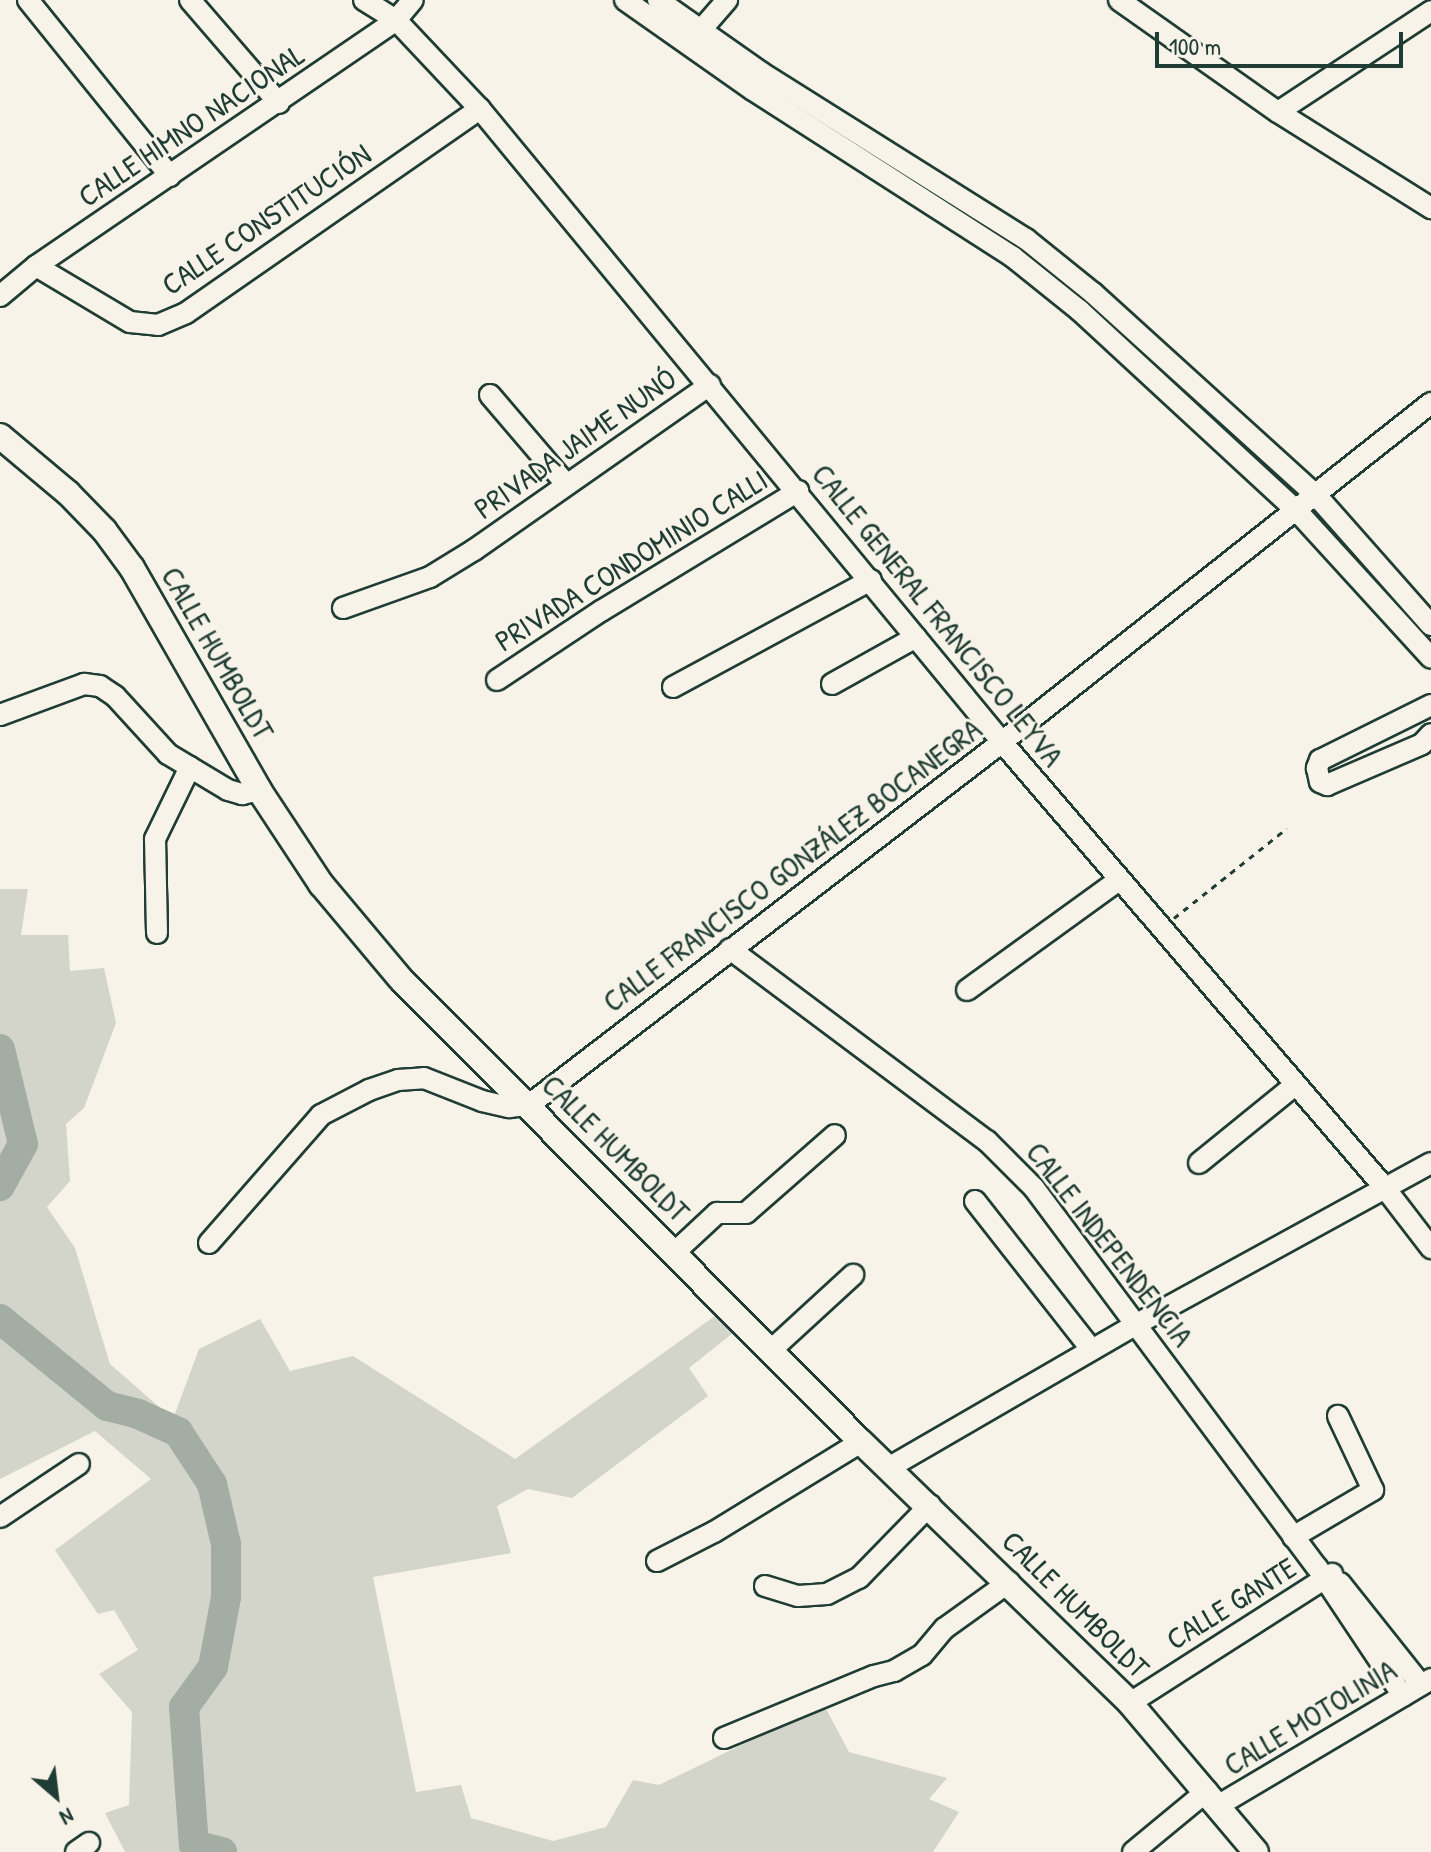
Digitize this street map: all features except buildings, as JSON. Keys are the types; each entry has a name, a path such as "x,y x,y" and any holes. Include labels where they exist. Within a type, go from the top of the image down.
{"main road":[{"name":"CALLE HUMBOLDT","path":"0,436 68,493 104,530 132,568 259,790 321,884 360,934 400,978 861,1442 930,1505 1130,1703 1256,1852"}],"street":[{"path":"28,0 170,176"},
{"path":"190,0 279,103"},
{"name":"CALLE GENERAL FRANCISCO LEYVA","path":"364,0 396,20 480,109 1002,742 1385,1188 1431,1248"},
{"name":"CALLE HIMNO NACIONAL","path":"0,296 36,266 279,103 396,20 413,0"},
{"path":"625,0 753,90 1013,257 1079,310 1296,510 1431,658"},
{"path":"701,30 727,0"},
{"path":"1119,0 1278,112 1431,208"},
{"path":"673,4 701,30 762,73 1026,239 1093,293 1315,494 1431,625"},
{"path":"1278,112 1431,11"},
{"name":"CALLE CONSTITUCIÓN","path":"36,266 130,322 158,325 186,313 480,109"},
{"path":"1013,257 1026,239"},
{"name":"PRIVADA JAIME NUNÓ","path":"343,608 430,577 474,550 710,385"},
{"path":"490,395 567,485"},
{"name":"CALLE FRANCISCO GONZÁLEZ BOCANEGRA","path":"529,1105 1002,742 1431,403"},
{"name":"PRIVADA CONDOMINIO CALLI","path":"497,680 601,611 798,491"},
{"path":"673,687 871,580"},
{"path":"832,684 916,637"},
{"path":"0,715 84,684 100,686 115,696 168,754 228,790 242,794 259,790"},
{"path":"1431,705 1320,760 1317,768 1320,782 1327,785 1422,744 1431,734"},
{"path":"157,933 155,839 190,767"},
{"path":"967,990 1119,880"},
{"name":"CALLE INDEPENDENCIA","path":"730,949 987,1141 1034,1188 1293,1537 1418,1687"},
{"path":"209,1243 321,1115 369,1090 398,1080 424,1078 482,1101 509,1107 529,1105"},
{"path":"1199,1163 1295,1085"},
{"path":"674,1253 717,1213 746,1213 835,1135"},
{"path":"890,1467 1137,1324 1431,1163"},
{"path":"975,1201 1092,1350"},
{"path":"770,1351 853,1275"},
{"path":"1293,1537 1373,1490 1338,1416"},
{"path":"657,1561 714,1532 861,1442"},
{"path":"0,1517 79,1464"},
{"path":"765,1586 798,1596 827,1594 859,1578 930,1505"},
{"name":"CALLE GANTE","path":"1130,1703 1324,1574"},
{"path":"724,1738 874,1676 894,1671 922,1655 945,1628 1009,1582"},
{"name":"CALLE MOTOLINIA","path":"1133,1852 1213,1798 1418,1687"}],"path":[{"path":"1160,929 1287,828"}],"shaded area":[{"path":"0,889 28,889 21,935 68,935 70,971 104,968 116,1023 84,1108 66,1124 70,1181 47,1207 75,1248 110,1364 173,1419 199,1349 260,1319 290,1371 353,1356 515,1459 715,1316 733,1333 689,1368 708,1396 572,1498 528,1489 497,1506 511,1553 373,1577 416,1792 461,1785 471,1818 553,1841 606,1827 633,1780 659,1785 824,1705 849,1752 947,1778 929,1799 959,1812 933,1852 125,1852 105,1813 129,1805 132,1712 99,1674 138,1650 114,1610 98,1614 55,1550 151,1479 95,1431 0,1479"}],"waterway":[{"path":"0,1049 23,1144 0,1186"},
{"path":"0,1319 107,1406 138,1414 178,1432 212,1484 226,1544 226,1597 213,1667 184,1707 194,1845 222,1852"}]}
